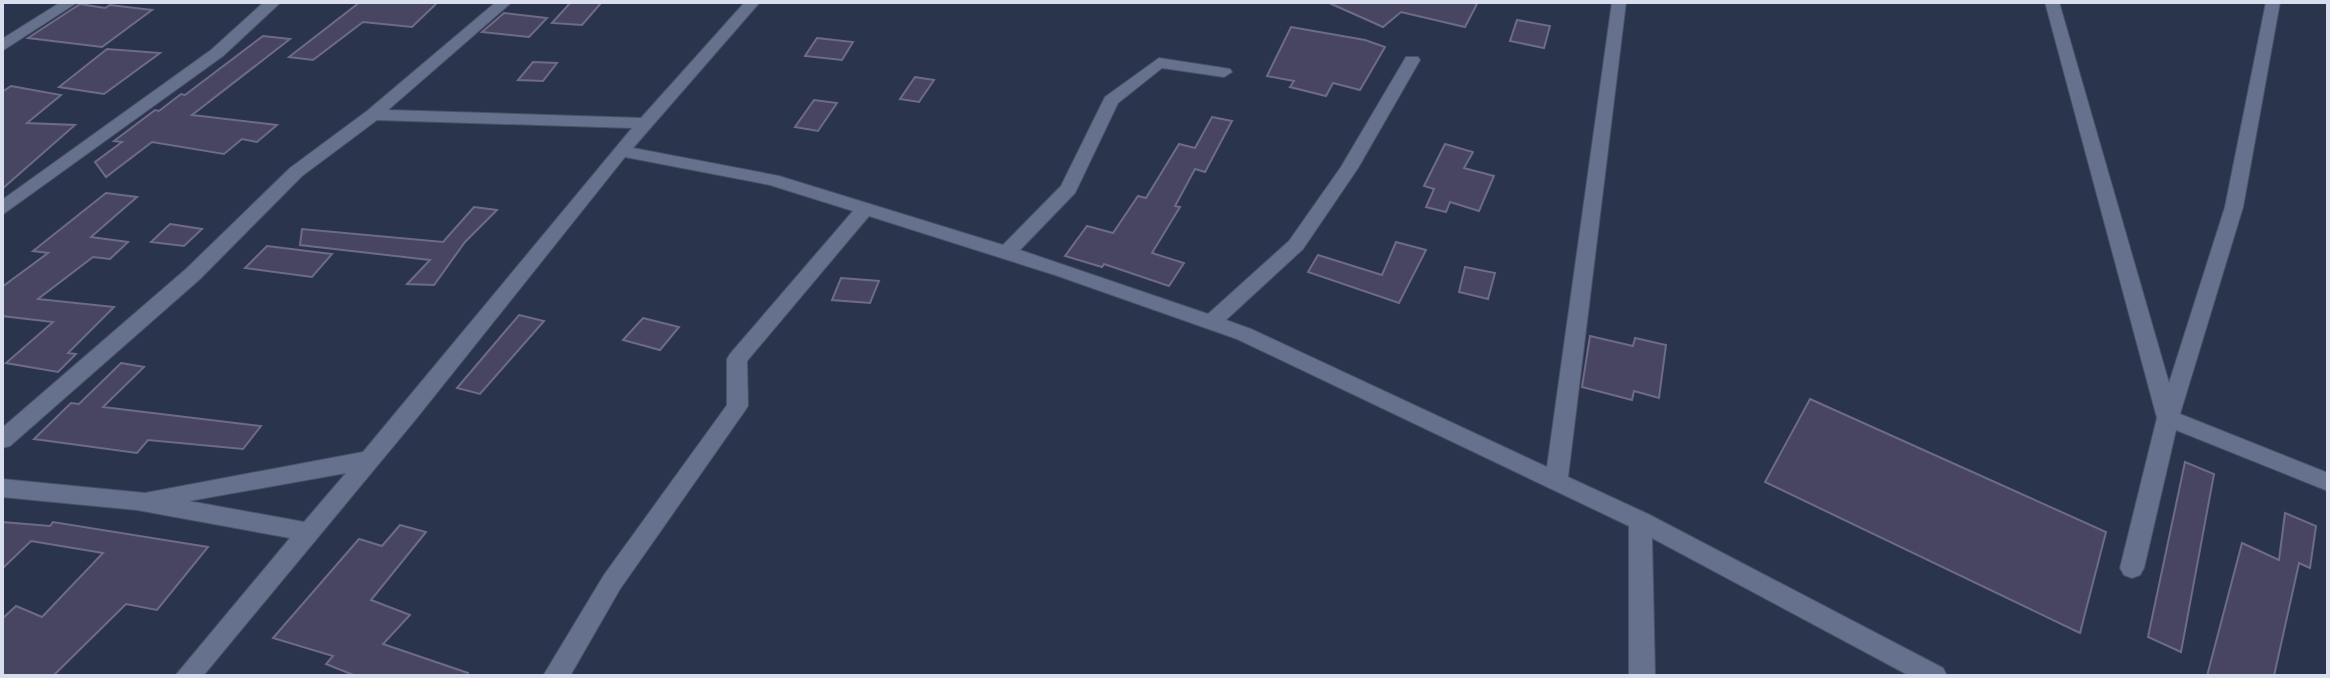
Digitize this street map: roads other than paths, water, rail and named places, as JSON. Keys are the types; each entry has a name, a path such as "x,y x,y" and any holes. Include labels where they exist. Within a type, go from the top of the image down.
{"street":[{"path":"2,46 71,2"},
{"path":"2,209 217,53 274,2"},
{"path":"2,440 193,274 296,172 373,115 505,2"},
{"path":"188,676 621,151 753,2"},
{"path":"1556,481 1619,2"},
{"path":"2052,2 2168,418"},
{"path":"2132,568 2168,418 2234,207 2273,2"},
{"path":"1211,323 1296,245 1349,168 1412,60"},
{"path":"1006,253 1069,189 1111,100 1159,63 1224,72"},
{"path":"373,115 646,123"},
{"path":"621,151 773,180 1006,253 1244,334 1640,521 1934,676"},
{"path":"556,676 612,582 737,406 737,359 865,209"},
{"path":"2168,418 2328,482"},
{"path":"137,501 368,460"},
{"path":"2,488 137,501 307,532"},
{"path":"1640,521 1642,676"}]}
